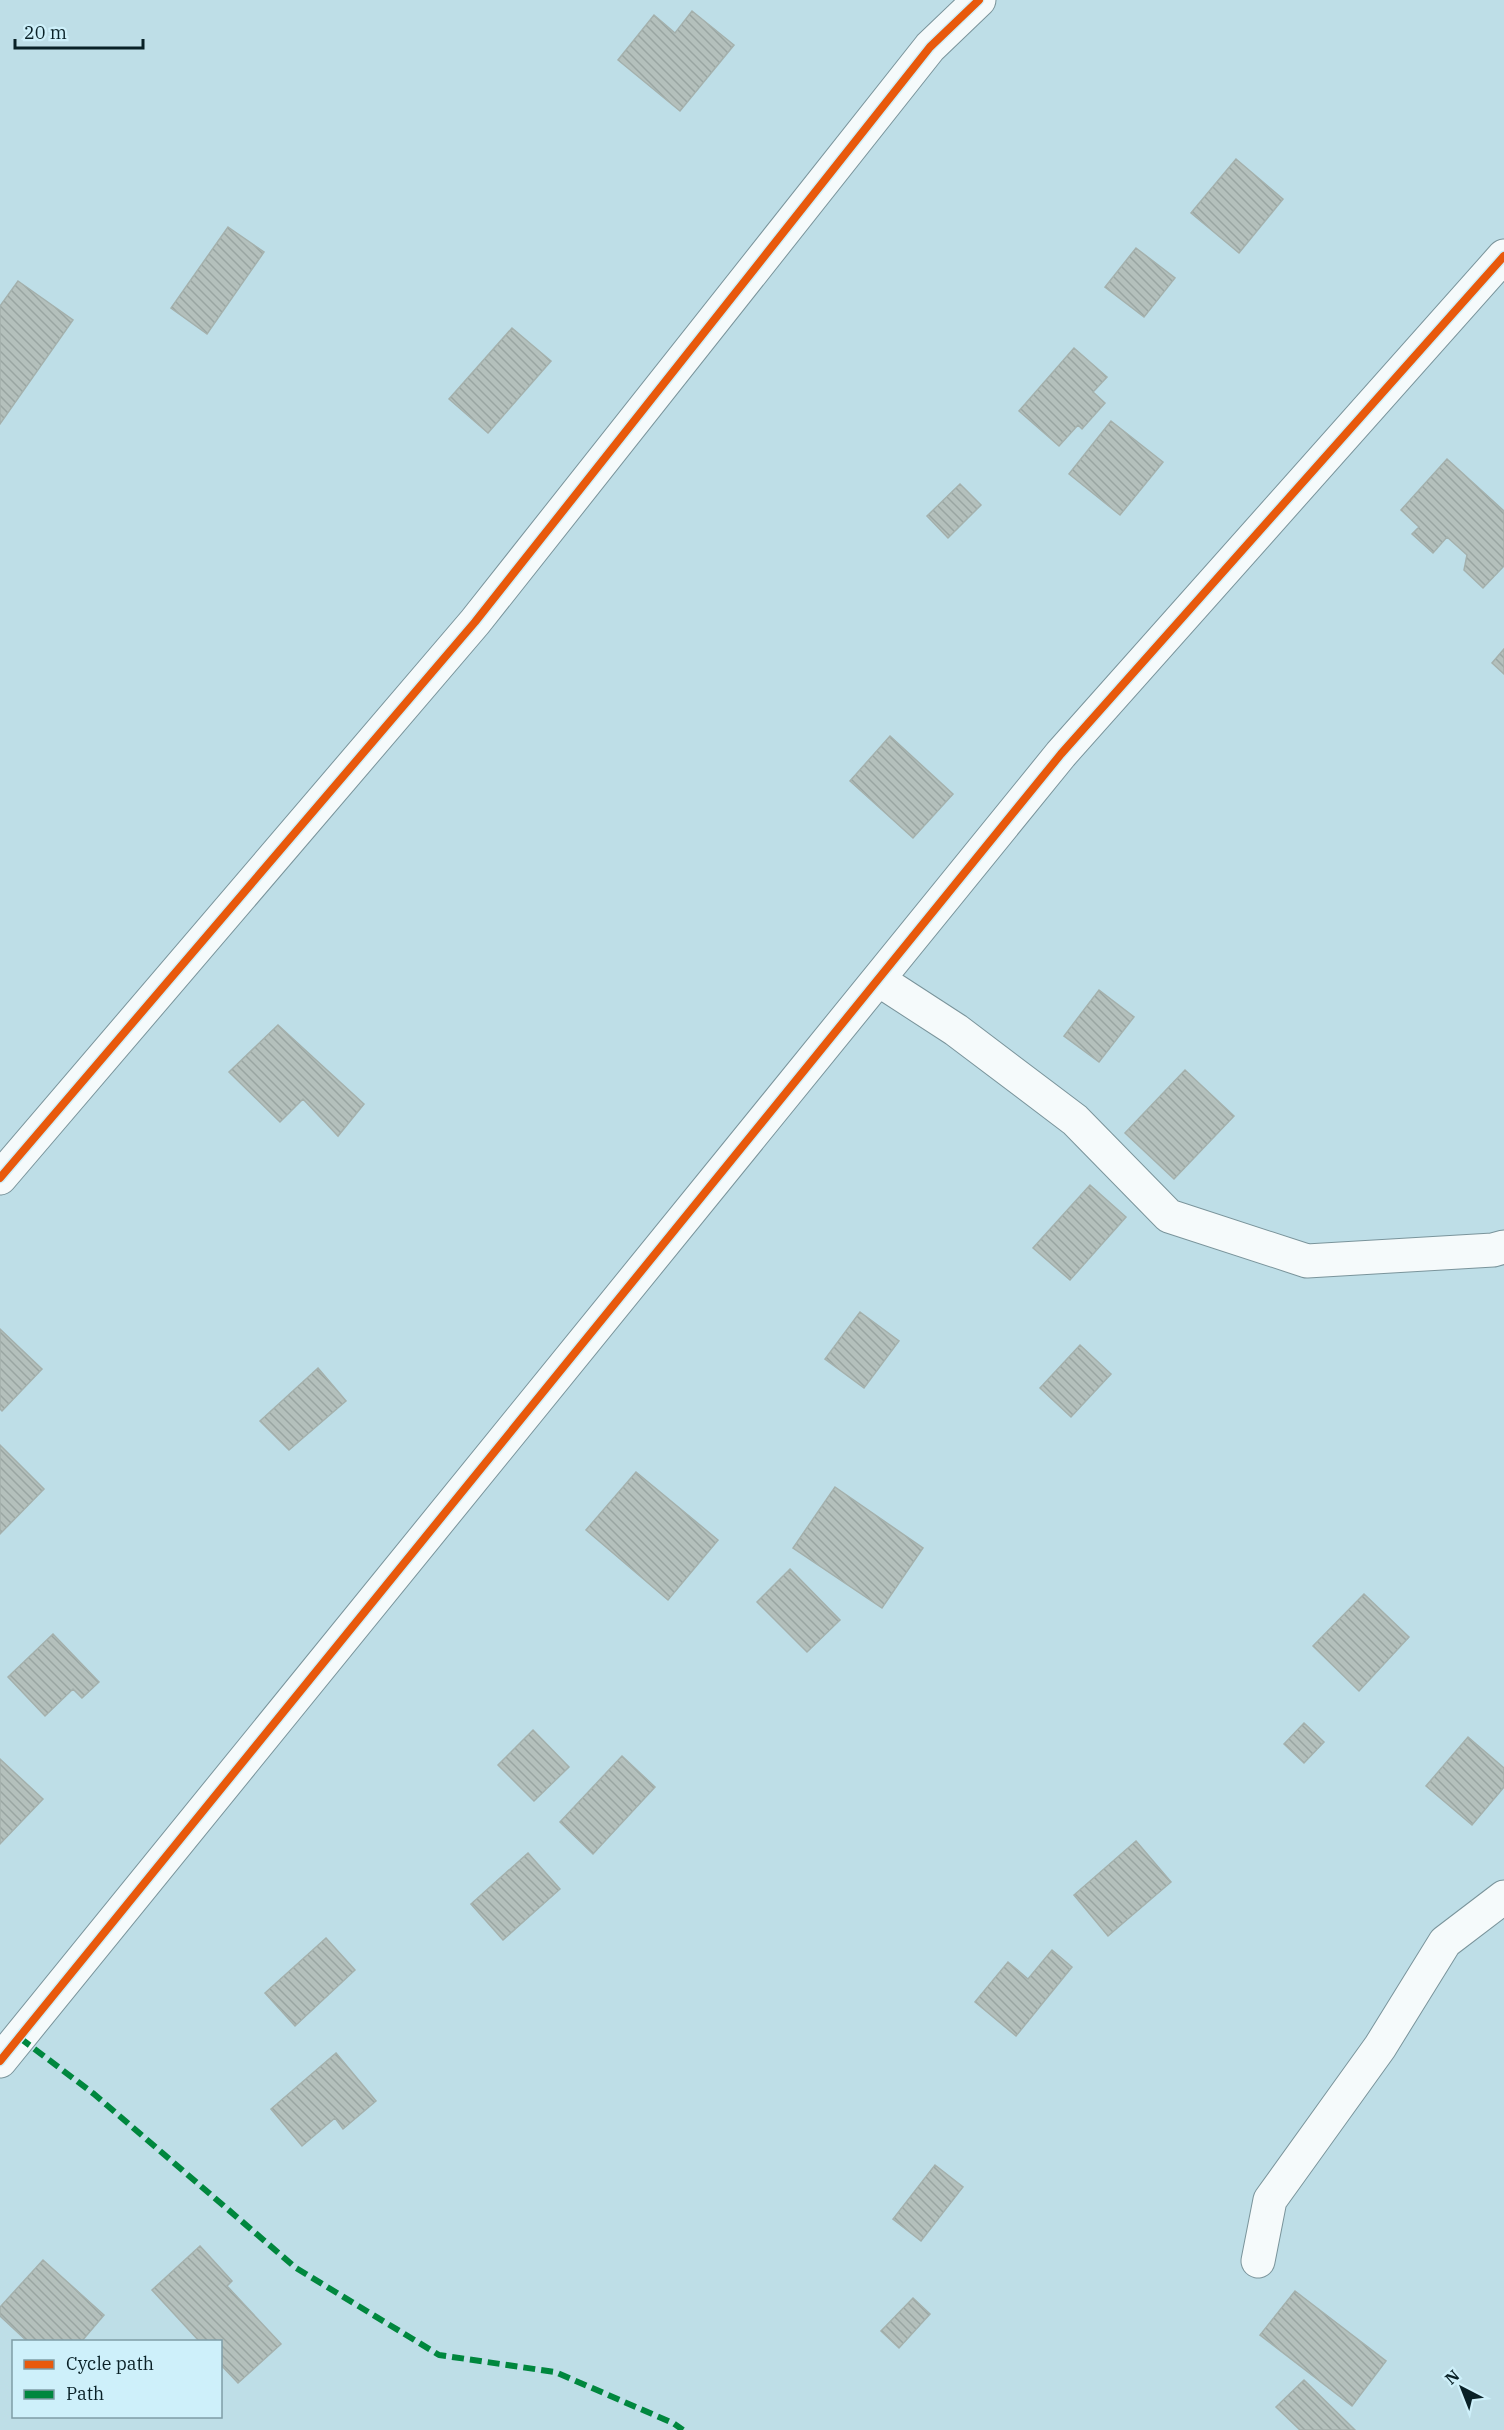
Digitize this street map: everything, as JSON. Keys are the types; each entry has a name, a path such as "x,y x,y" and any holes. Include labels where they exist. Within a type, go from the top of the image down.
{"street":[{"path":"0,1178 475,622 930,47 979,0"},
{"path":"7,2040 879,980 1061,754 1504,256"},
{"path":"879,980 956,1030 1075,1120 1169,1216 1307,1261 1492,1250 1504,1247"},
{"path":"1258,2262 1270,2200 1380,2047 1445,1942 1504,1897"}],"building":[{"path":"692,11 734,45 680,111 618,60 654,15 675,33"},
{"path":"1236,159 1283,199 1239,253 1191,213"},
{"path":"228,227 264,252 207,334 171,308"},
{"path":"1136,248 1175,278 1144,317 1105,287"},
{"path":"18,281 73,320 0,424 0,306"},
{"path":"512,328 551,361 488,433 449,399"},
{"path":"1074,348 1107,377 1093,392 1105,403 1082,429 1078,425 1059,446 1019,411"},
{"path":"1111,421 1163,462 1120,515 1069,474"},
{"path":"1447,459 1504,511 1504,566 1483,588 1464,570 1467,555 1447,537 1433,553 1412,534 1419,527 1401,510"},
{"path":"960,484 981,505 948,538 927,516"},
{"path":"1504,649 1504,674 1492,663"},
{"path":"890,736 953,794 913,838 850,781"},
{"path":"1099,990 1134,1017 1099,1062 1064,1036"},
{"path":"278,1025 364,1104 338,1136 303,1099 280,1122 229,1072"},
{"path":"1185,1070 1234,1116 1174,1179 1125,1133"},
{"path":"1090,1185 1126,1217 1070,1280 1033,1248"},
{"path":"860,1312 899,1341 864,1388 825,1359"},
{"path":"0,1329 42,1369 2,1411 0,1409"},
{"path":"1080,1345 1111,1374 1071,1417 1040,1388"},
{"path":"318,1368 346,1401 289,1450 260,1421"},
{"path":"0,1445 44,1489 0,1534"},
{"path":"636,1472 718,1540 668,1600 586,1530"},
{"path":"835,1487 923,1548 882,1608 793,1548"},
{"path":"790,1569 840,1620 807,1652 757,1602"},
{"path":"1364,1594 1409,1637 1359,1691 1313,1646"},
{"path":"53,1634 99,1682 82,1698 73,1689 45,1716 8,1677"},
{"path":"1304,1723 1324,1742 1304,1763 1284,1744"},
{"path":"533,1730 569,1767 534,1801 498,1765"},
{"path":"1468,1737 1504,1768 1504,1787 1472,1825 1426,1786"},
{"path":"622,1756 655,1787 593,1854 560,1822"},
{"path":"0,1759 43,1799 0,1844"},
{"path":"1136,1841 1171,1882 1108,1936 1074,1895"},
{"path":"528,1853 560,1889 503,1940 471,1904"},
{"path":"326,1938 355,1970 295,2026 265,1993"},
{"path":"1052,1950 1072,1967 1016,2036 975,2002 1008,1962 1028,1979"},
{"path":"336,2053 376,2101 343,2129 335,2118 302,2146 271,2109"},
{"path":"935,2165 963,2187 921,2241 893,2219"},
{"path":"200,2246 232,2281 227,2286 281,2344 238,2383 222,2366 222,2340 198,2340 152,2290"},
{"path":"43,2260 104,2315 83,2340 26,2340 0,2316 0,2307"},
{"path":"1295,2291 1386,2361 1352,2406 1260,2335"},
{"path":"913,2298 930,2314 899,2348 881,2331"},
{"path":"1304,2380 1355,2430 1300,2430 1276,2407"}],"marked path":[{"path":"20,2038 94,2094 296,2268 439,2355 555,2372 673,2423 683,2430"}],"cycle path":[{"path":"0,1178 475,622 930,47 979,0"},
{"path":"0,2061 1061,754 1504,256"}]}
